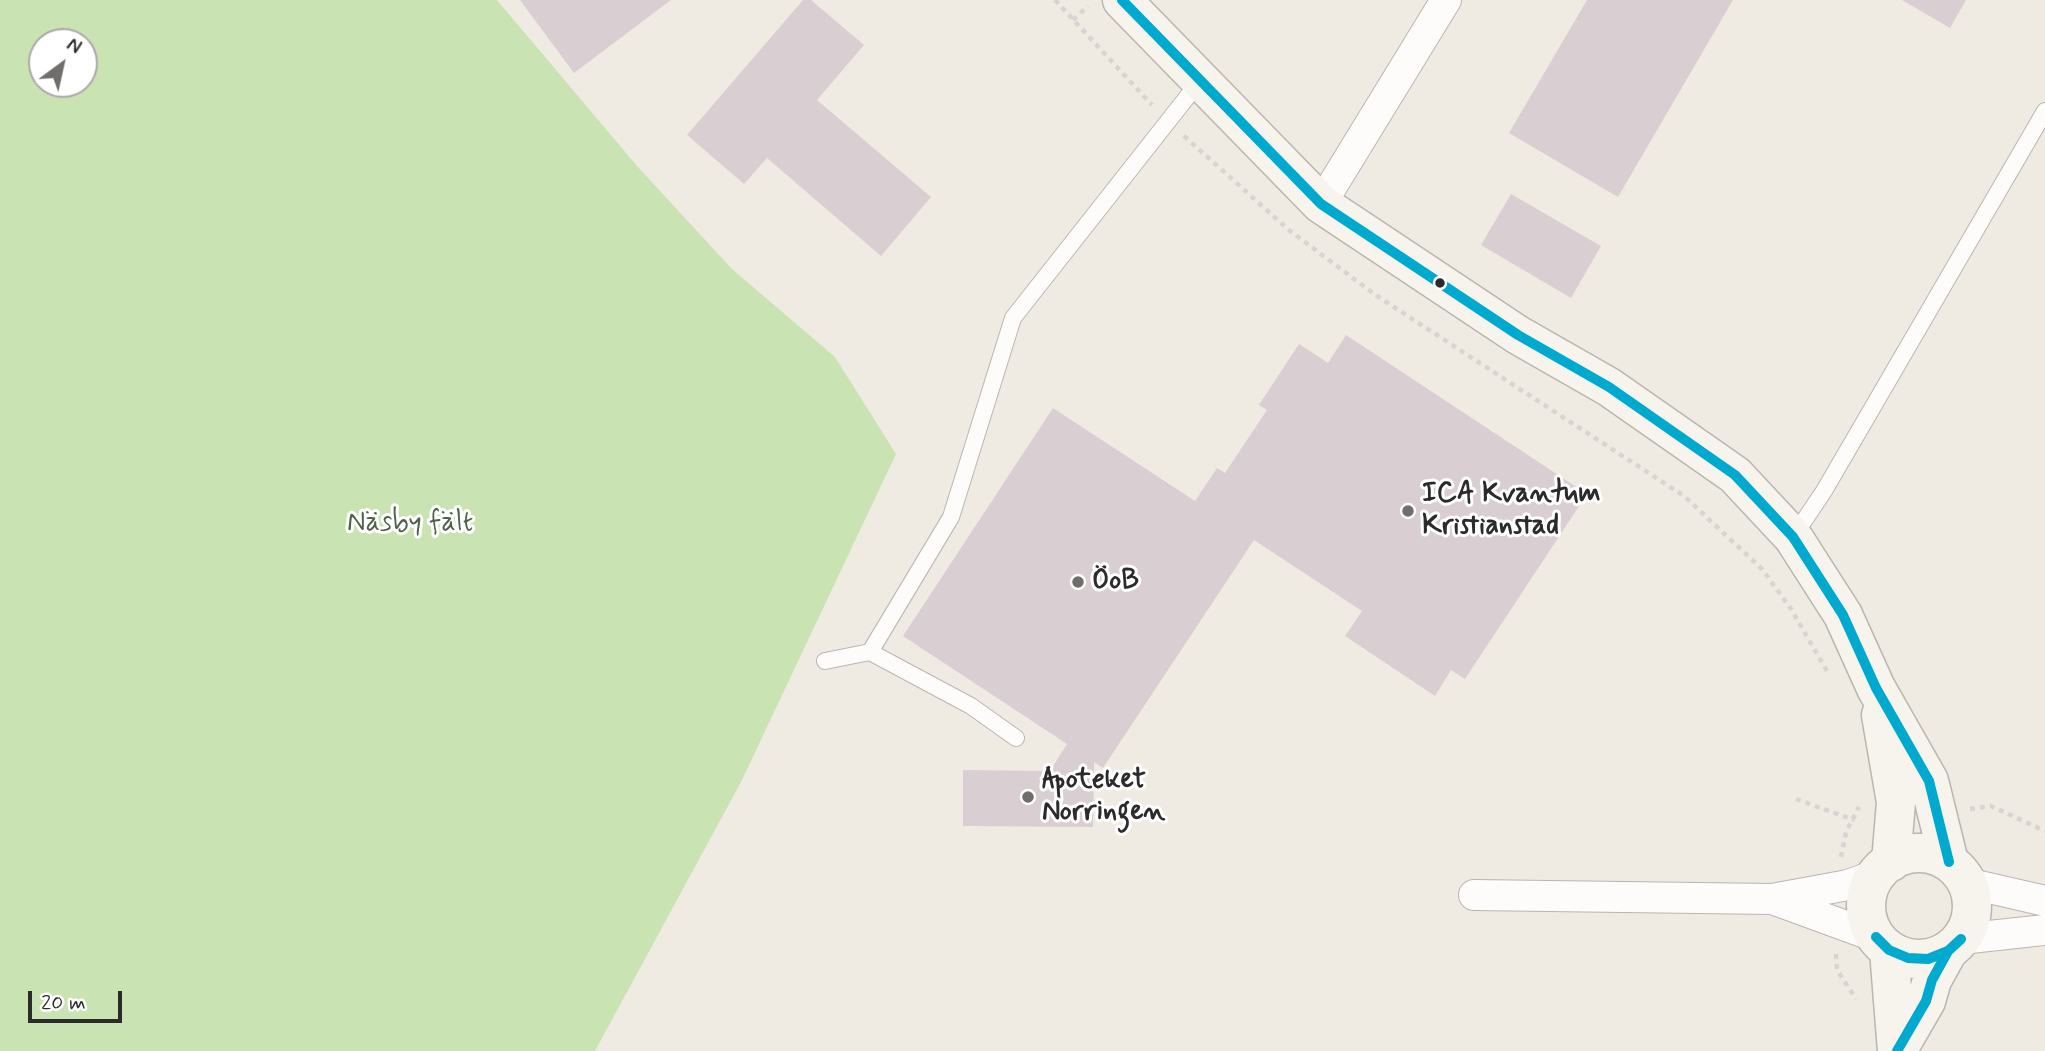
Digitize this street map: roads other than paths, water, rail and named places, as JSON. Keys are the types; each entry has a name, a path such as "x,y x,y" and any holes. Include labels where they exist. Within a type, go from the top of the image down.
{"street":[{"path":"1122,0 1199,82 1321,204 1518,335 1609,387 1735,475 1793,537 1843,615 1876,688 1929,781 1972,912 1932,980 1926,1001 1897,1051"},
{"path":"1321,204 1446,0"},
{"path":"1876,688 1895,802 1872,874 1866,906 1883,944 1897,1051"},
{"path":"1474,895 1772,899 1872,874 1920,854 1958,873 2045,901"},
{"path":"1772,899 1841,923 1908,958 1928,959 1954,945 2045,930"}],"lane":[{"path":"870,652 951,517 1013,318 1199,82"},
{"path":"1793,537 1824,491 2045,111"},
{"path":"824,661 870,652 971,706 1016,738"}],"place":[{"name":"ICA Kvantum Kristianstad","path":"1408,511"},
{"name":"ÖoB","path":"1078,582"},
{"name":"Apoteket Norringen","path":"1028,797"}],"park label":[{"name":"Näsby fält","path":"410,524"}]}
